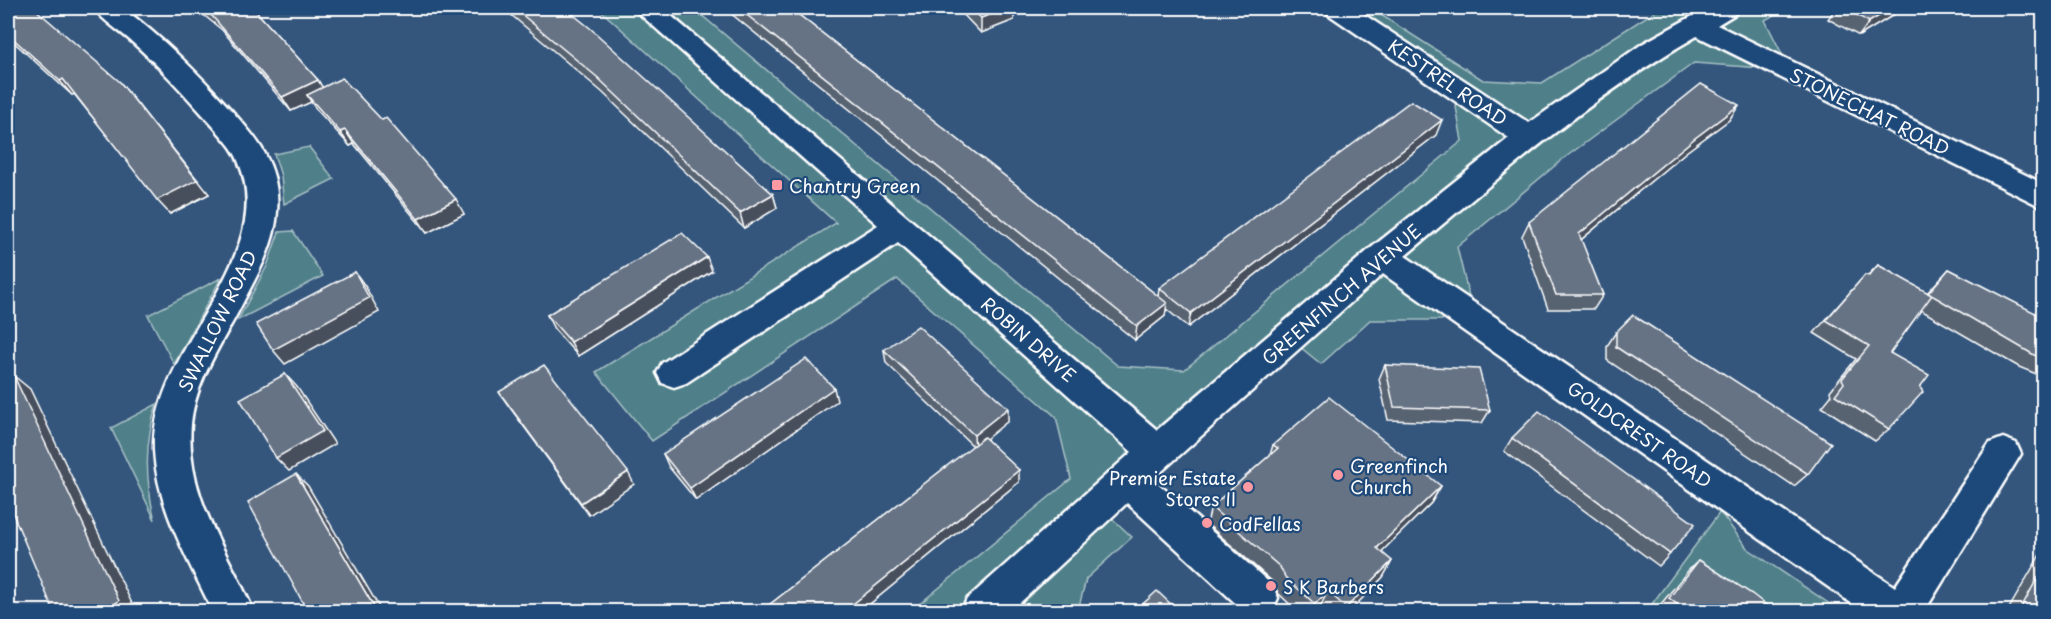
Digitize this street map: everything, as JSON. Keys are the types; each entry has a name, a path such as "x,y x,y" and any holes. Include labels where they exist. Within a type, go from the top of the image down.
{"street":[{"name":"SWALLOW ROAD","path":"107,8 147,38 187,78 246,147 261,185 262,215 254,246 186,381 173,424 177,491 185,513 234,612"},
{"name":"ROBIN DRIVE","path":"646,8 900,226 1157,452"},
{"name":"KESTREL ROAD","path":"1337,8 1528,137"},
{"name":"GREENFINCH AVENUE","path":"996,607 1157,452 1382,257 1528,137 1645,55 1726,8"},
{"name":"STONECHAT ROAD","path":"1696,25 2043,197"},
{"path":"674,373 900,226"},
{"name":"GOLDCREST ROAD","path":"1382,257 1900,612"},
{"path":"1900,612 2003,454"},
{"path":"1128,480 1258,597"}],"green space":[{"path":"598,8 693,8 1118,366 1184,370 1462,141 1455,101 1446,95 1456,88 1337,8 1370,8 1483,80 1542,83 1660,8 1787,8 1765,20 1783,56 1761,68 1694,63 1563,159 1457,247 1470,301 1442,320 1370,320 1321,364 1289,338 1100,507 1132,537 1086,579 1078,611 911,611 1071,479 1056,417 897,279 652,441 596,372 836,223"},
{"path":"309,147 334,179 284,204 281,176 274,154"},
{"path":"293,231 323,276 238,320 267,266 279,232"},
{"path":"221,278 174,364 148,315"},
{"path":"157,404 150,433 147,462 149,490 155,520 111,428"},
{"path":"1720,512 1747,548 1840,611 1646,612"}],"building":[{"path":"8,8 34,8 120,82 197,180 157,200 63,79 60,81 8,34"},
{"path":"202,8 253,8 318,80 282,97 212,16"},
{"path":"514,8 565,8 773,194 740,213 597,77"},
{"path":"738,8 790,8 1167,303 1137,326"},
{"path":"970,8 1008,8 981,18"},
{"path":"1844,8 1892,8 1869,22"},
{"path":"342,78 382,120 386,118 456,199 418,219 345,130 340,132 307,95"},
{"path":"1701,84 1739,105 1695,138 1579,234 1603,295 1556,295 1529,222"},
{"path":"1411,101 1442,120 1191,313 1159,288"},
{"path":"682,233 707,257 571,342 547,315"},
{"path":"1878,265 1932,295 1890,353 1929,375 1920,387 1923,392 1889,429 1835,395 1844,383 1842,379 1869,346 1826,320 1865,275 1869,276"},
{"path":"1949,269 2043,317 2043,358 2034,355 1928,293"},
{"path":"355,272 369,298 273,350 256,324"},
{"path":"1633,315 1831,443 1808,474 1616,347 1616,332"},
{"path":"918,326 1008,408 974,435 884,350"},
{"path":"806,359 834,388 690,488 663,454"},
{"path":"544,365 628,472 581,503 499,392"},
{"path":"1385,365 1479,369 1490,410 1394,407"},
{"path":"285,374 323,431 276,458 240,399"},
{"path":"14,376 119,601 102,612 54,612 8,502 8,379"},
{"path":"1329,397 1441,486 1377,548 1392,561 1346,608 1328,591 1315,604 1285,577 1280,567 1211,507 1278,448 1273,445"},
{"path":"1539,411 1695,524 1670,554 1512,438"},
{"path":"984,437 1019,470 843,612 760,612"},
{"path":"296,474 377,612 308,612 248,502"},
{"path":"1699,560 1752,594 1775,612 1687,612 1669,598"},
{"path":"2043,568 2043,612 2027,612 2021,608"},
{"path":"1157,591 1179,612 1134,612"}],"place":[{"name":"Chantry Green","path":"777,185"},
{"name":"Greenfinch Church","path":"1338,475"},
{"name":"Premier Estate Stores II","path":"1248,487"},
{"name":"CodFellas","path":"1207,523"},
{"name":"S K Barbers","path":"1271,586"}]}
